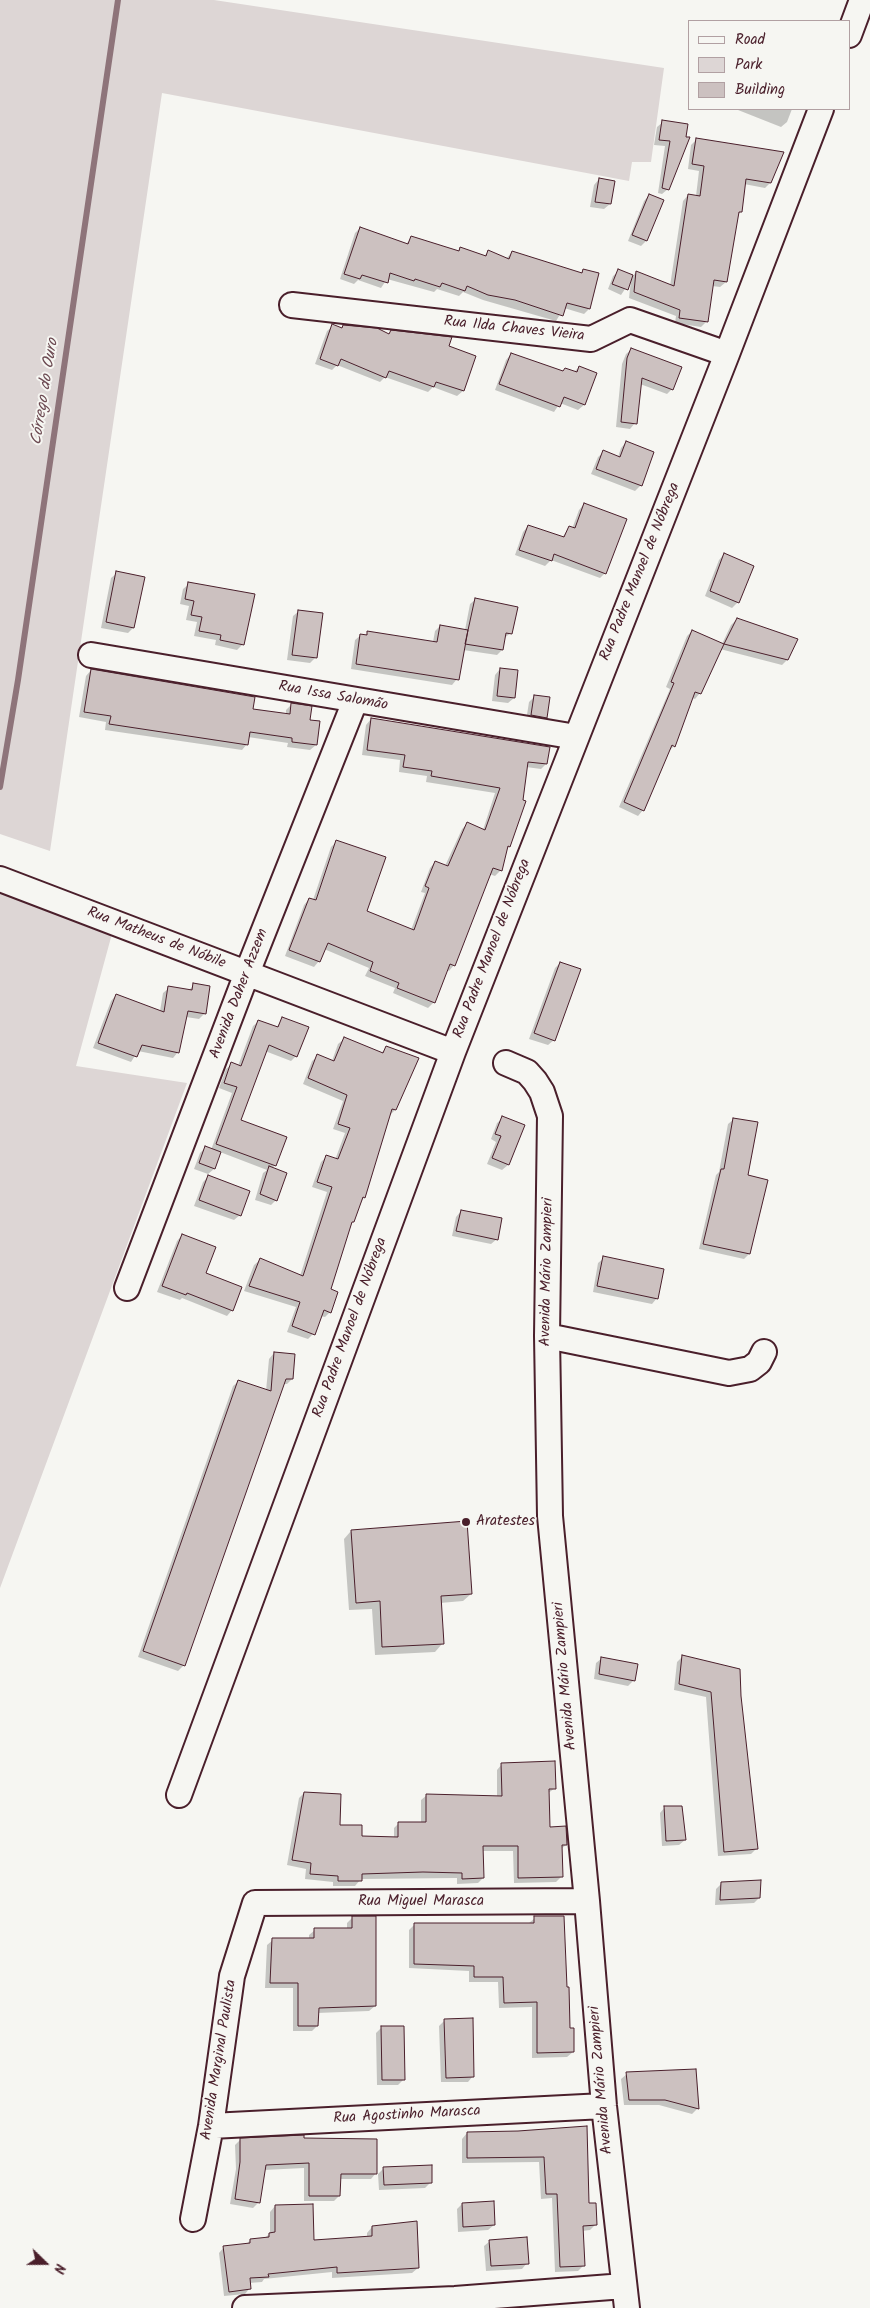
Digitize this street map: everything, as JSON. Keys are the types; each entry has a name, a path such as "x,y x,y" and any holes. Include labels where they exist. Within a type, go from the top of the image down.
{"street":[{"path":"850,32 862,0"},
{"name":"Rua Padre Manoel de Nóbrega","path":"179,1795 453,1052 821,110"},
{"name":"Rua Ilda Chaves Vieira","path":"292,305 591,339 630,320 727,354"},
{"name":"Rua Issa Salomão","path":"91,655 576,737"},
{"name":"Avenida Daher Azzem","path":"127,1288 247,973 355,701"},
{"name":"Rua Matheus de Nóbile","path":"0,879 453,1052"},
{"name":"Avenida Mário Zampieri","path":"506,1063 527,1072 535,1081 542,1092 550,1116 547,1336 550,1516 587,1901 604,2106 626,2297"},
{"path":"547,1336 729,1374 750,1369 759,1362 764,1352"},
{"name":"Rua Miguel Marasca","path":"255,1903 587,1901"},
{"name":"Avenida Marginal Paulista","path":"193,2219 211,2126 232,1976 255,1903"},
{"name":"Rua Agostinho Marasca","path":"211,2126 604,2106"},
{"path":"245,2308 626,2297"}],"green space":[{"path":"0,0 214,0 664,68 651,162 632,162 629,181 162,93 50,851 0,834"},
{"path":"0,888 113,930 76,1066 187,1083 0,1588"}],"building":[{"path":"662,120 688,124 686,137 690,137 669,190 662,188 670,141 659,140"},
{"path":"696,138 784,152 771,183 746,179 742,212 739,212 727,282 714,280 708,322 679,318 680,310 634,292 636,271 674,286 688,194 700,196 704,166 692,164"},
{"path":"599,178 615,181 611,204 595,202"},
{"path":"649,194 664,200 647,241 632,235"},
{"path":"360,227 408,244 411,236 459,251 460,247 486,256 488,250 509,259 512,251 582,273 583,269 599,273 590,309 567,303 563,316 515,300 488,295 467,286 465,291 442,283 440,287 390,273 388,283 362,275 360,279 344,274"},
{"path":"618,269 633,275 628,290 612,284"},
{"path":"332,324 342,328 343,325 377,328 389,334 391,330 452,337 449,346 476,356 464,391 436,382 434,387 389,371 386,378 341,359 338,366 320,359"},
{"path":"631,348 682,367 673,390 642,378 637,424 621,422 627,358"},
{"path":"511,353 563,371 565,368 577,372 579,366 597,373 585,405 564,397 560,407 499,384"},
{"path":"626,441 654,452 642,486 596,469 603,450 620,457"},
{"path":"584,503 627,519 606,574 554,554 552,561 519,550 528,525 564,537 569,526 575,528"},
{"path":"724,553 754,566 739,603 710,591"},
{"path":"116,571 145,577 134,628 106,622"},
{"path":"188,582 255,594 244,645 220,640 221,635 199,631 202,617 191,615 194,601 185,599"},
{"path":"475,598 518,607 512,634 506,633 503,650 465,644"},
{"path":"298,610 323,613 317,658 292,655"},
{"path":"737,618 798,639 788,660 724,644"},
{"path":"440,625 468,630 459,680 356,664 360,634 367,635 367,631 437,642"},
{"path":"692,630 724,644 701,694 695,692 675,747 672,745 644,811 624,802 674,683 671,682"},
{"path":"500,668 518,670 515,698 497,696"},
{"path":"91,669 255,697 253,709 290,714 291,703 312,706 310,720 320,721 317,745 292,742 292,738 250,732 248,745 109,724 111,716 84,712"},
{"path":"534,695 550,697 547,718 531,715"},
{"path":"371,718 550,747 547,764 528,762 523,800 526,801 510,847 508,846 502,871 493,868 455,966 450,964 435,1003 397,988 399,983 370,971 373,962 328,943 320,962 289,950 309,898 316,900 336,840 386,857 367,911 414,930 429,888 425,886 435,861 448,866 467,822 485,830 500,788 431,776 432,771 403,767 405,755 367,750"},
{"path":"560,962 581,969 555,1041 534,1033"},
{"path":"193,983 210,986 206,1014 188,1011 179,1053 142,1045 137,1057 98,1043 116,994 164,1012 168,986 192,990"},
{"path":"282,1017 309,1027 297,1057 269,1045 241,1120 287,1137 276,1166 216,1144 237,1087 224,1083 231,1062 241,1066 258,1020 278,1027"},
{"path":"344,1037 383,1053 386,1046 419,1058 396,1110 392,1109 365,1198 363,1197 354,1222 352,1222 331,1289 338,1292 331,1313 324,1310 315,1335 292,1326 300,1302 249,1286 260,1258 303,1276 332,1187 317,1182 326,1155 338,1159 350,1128 338,1124 347,1095 308,1078 317,1054 334,1061"},
{"path":"502,1116 525,1125 509,1165 492,1158 501,1136 495,1134"},
{"path":"733,1118 758,1122 748,1175 768,1180 750,1254 703,1244 721,1169 724,1169"},
{"path":"205,1146 221,1152 215,1169 199,1163"},
{"path":"269,1166 287,1173 277,1201 260,1194"},
{"path":"208,1175 250,1191 241,1216 199,1200"},
{"path":"461,1210 502,1218 498,1240 456,1231"},
{"path":"182,1234 216,1247 206,1273 242,1287 233,1311 187,1293 186,1295 162,1286"},
{"path":"603,1256 664,1269 658,1299 597,1286"},
{"path":"274,1352 295,1354 293,1379 286,1379 185,1666 143,1651 238,1380 271,1391"},
{"path":"467,1521 472,1594 441,1596 444,1644 382,1647 380,1601 356,1603 351,1530"},
{"path":"682,1655 740,1669 741,1696 758,1849 724,1852 711,1692 679,1684"},
{"path":"601,1657 638,1664 635,1681 599,1674"},
{"path":"555,1761 556,1789 549,1789 550,1827 566,1826 567,1845 562,1845 563,1877 518,1878 518,1846 483,1846 484,1878 462,1879 462,1873 423,1872 362,1874 362,1881 338,1881 338,1876 310,1874 311,1863 292,1860 304,1792 341,1794 340,1825 362,1825 362,1836 398,1837 398,1822 426,1822 426,1794 502,1796 501,1763"},
{"path":"664,1806 682,1806 686,1840 666,1841"},
{"path":"761,1880 760,1898 720,1900 721,1882"},
{"path":"352,1916 376,1916 376,2006 319,2008 318,2026 298,2026 298,1983 270,1983 272,1938 314,1938 314,1928 352,1928"},
{"path":"534,1916 564,1916 570,2028 574,2028 574,2052 537,2053 537,2002 504,2003 503,1977 474,1977 474,1966 414,1964 414,1923 534,1923"},
{"path":"473,2018 474,2077 446,2078 444,2019"},
{"path":"381,2026 404,2026 405,2080 382,2080"},
{"path":"696,2069 699,2109 665,2100 629,2100 626,2072"},
{"path":"587,2126 589,2203 596,2203 597,2225 583,2226 585,2266 560,2267 557,2194 546,2194 544,2157 467,2158 467,2132 518,2131"},
{"path":"304,2135 304,2138 377,2139 377,2174 341,2174 340,2196 309,2196 309,2163 266,2165 260,2203 235,2199 240,2162 240,2138"},
{"path":"432,2165 432,2183 384,2185 383,2167"},
{"path":"494,2201 495,2225 463,2227 462,2203"},
{"path":"313,2204 314,2240 372,2236 372,2226 417,2221 419,2268 337,2273 337,2267 268,2274 269,2277 250,2278 251,2289 229,2292 223,2246 250,2243 250,2239 269,2237 269,2233 275,2232 275,2205"},
{"path":"527,2237 529,2264 491,2266 489,2240"}],"waterway":[{"name":"Córrego do Ouro","path":"0,787 18,680 118,0"}],"place":[{"name":"Aratestes","path":"466,1522"}]}
